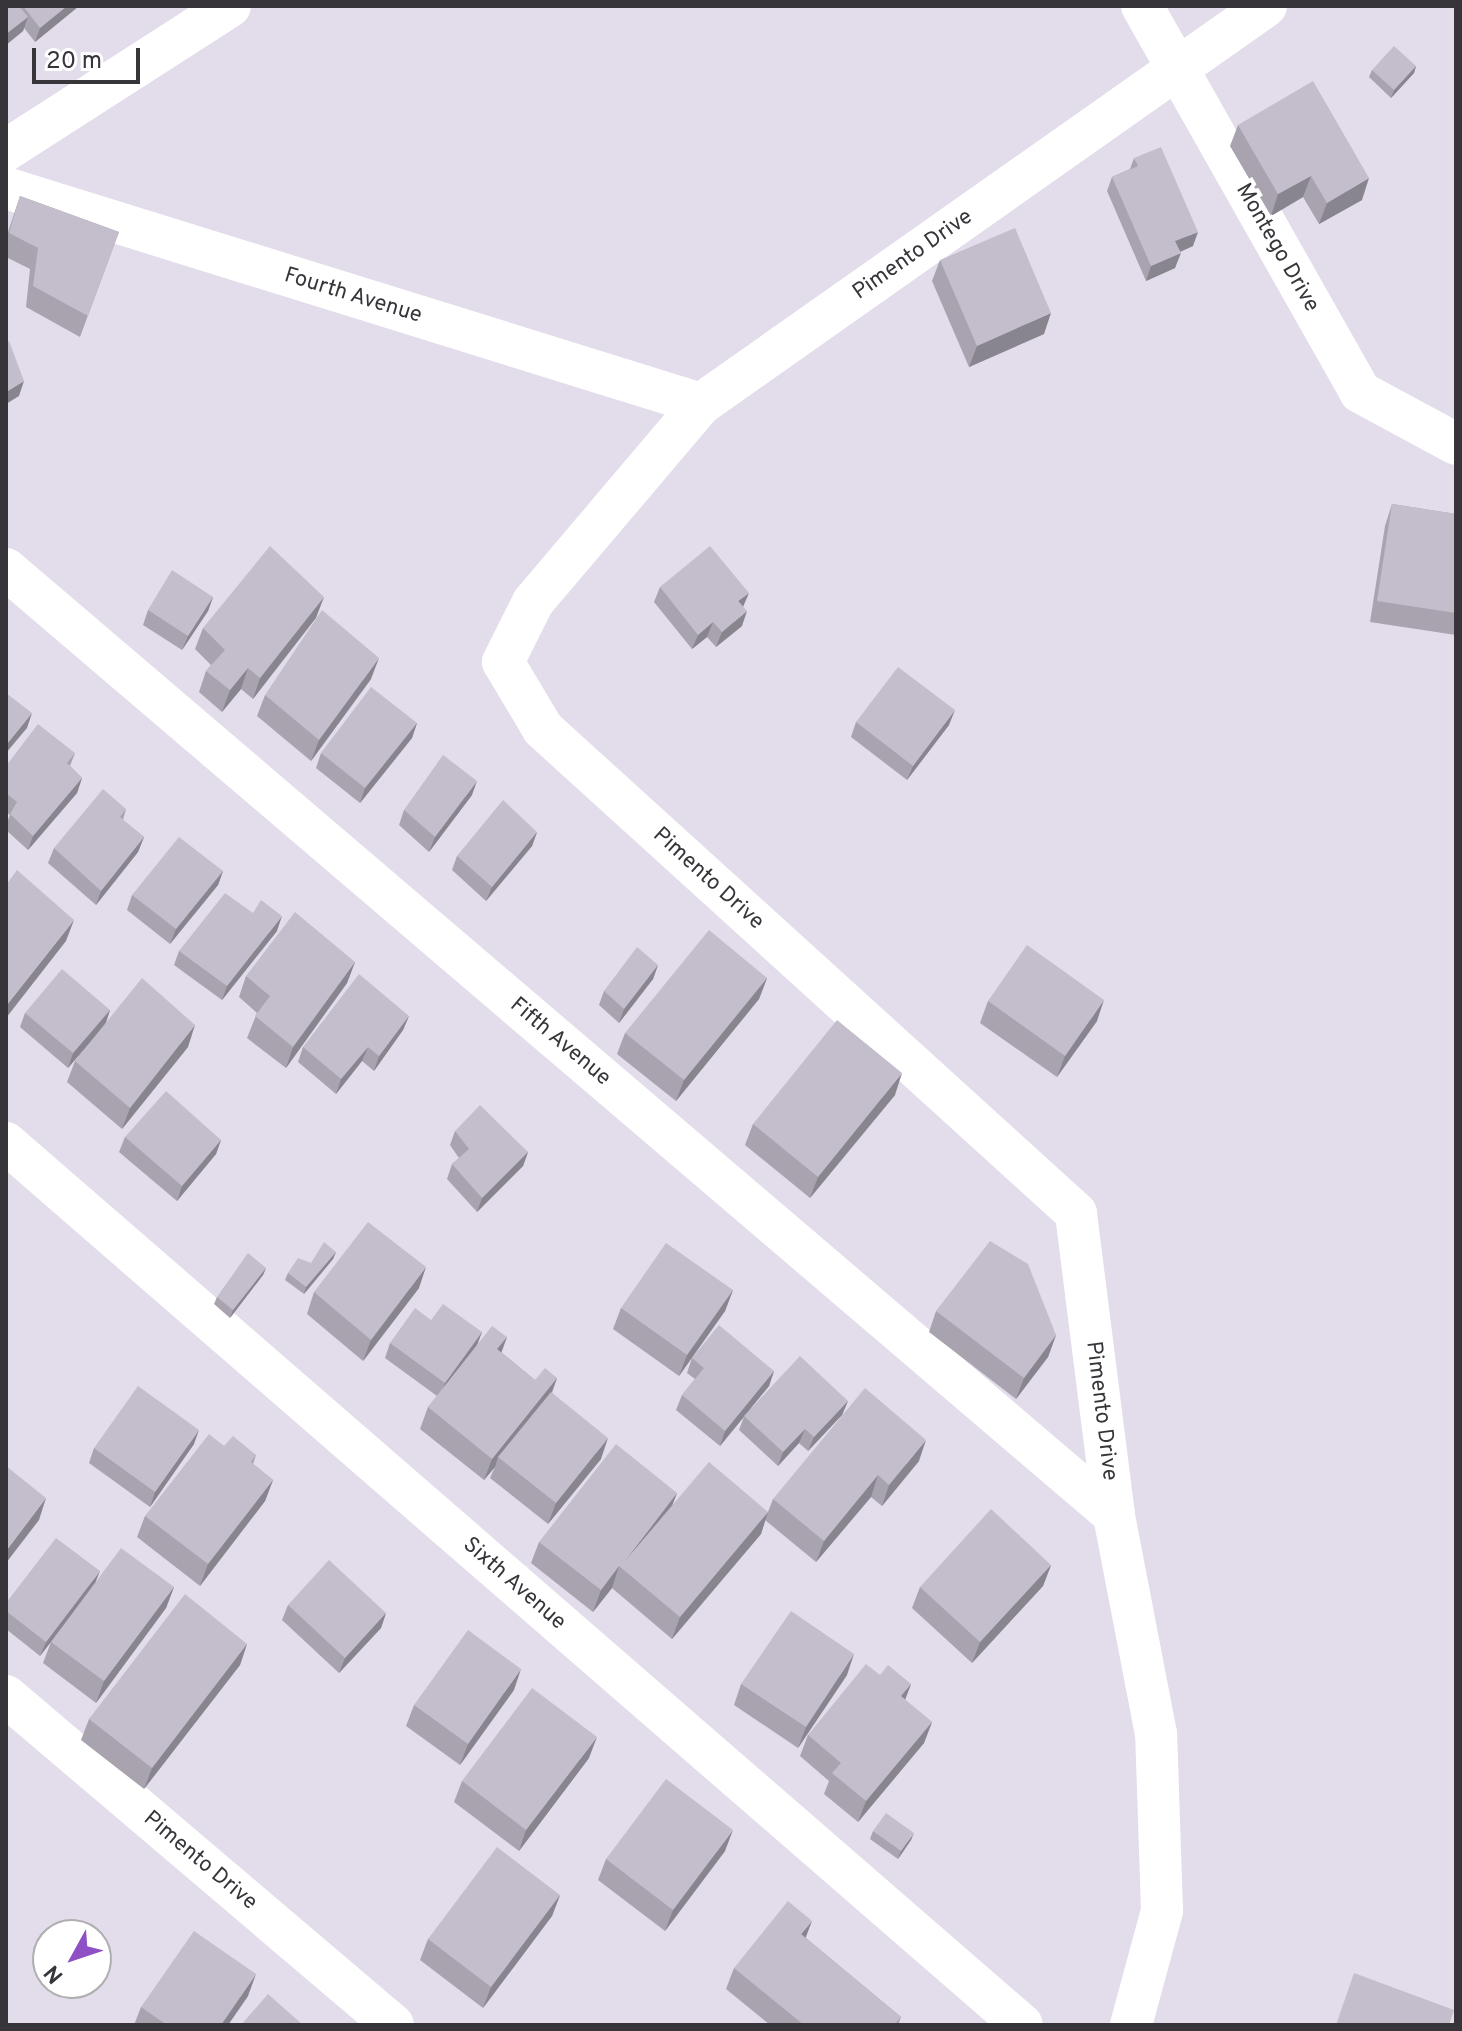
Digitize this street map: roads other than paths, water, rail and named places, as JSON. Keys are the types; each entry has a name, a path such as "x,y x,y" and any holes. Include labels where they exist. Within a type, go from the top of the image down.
{"street":[{"path":"6,150 230,6"},
{"name":"Montego Drive","path":"1142,6 1175,72 1360,392 1456,444"},
{"name":"Pimento Drive","path":"1131,2025 1162,1911 1156,1734 1114,1515 1076,1213 543,729 503,662 533,602 701,404 1266,6"},
{"name":"Fourth Avenue","path":"6,188 701,404"},
{"name":"Fifth Avenue","path":"6,569 1114,1515"},
{"name":"Sixth Avenue","path":"6,1143 1022,2025"},
{"name":"Pimento Drive","path":"6,1696 393,2025"}]}
